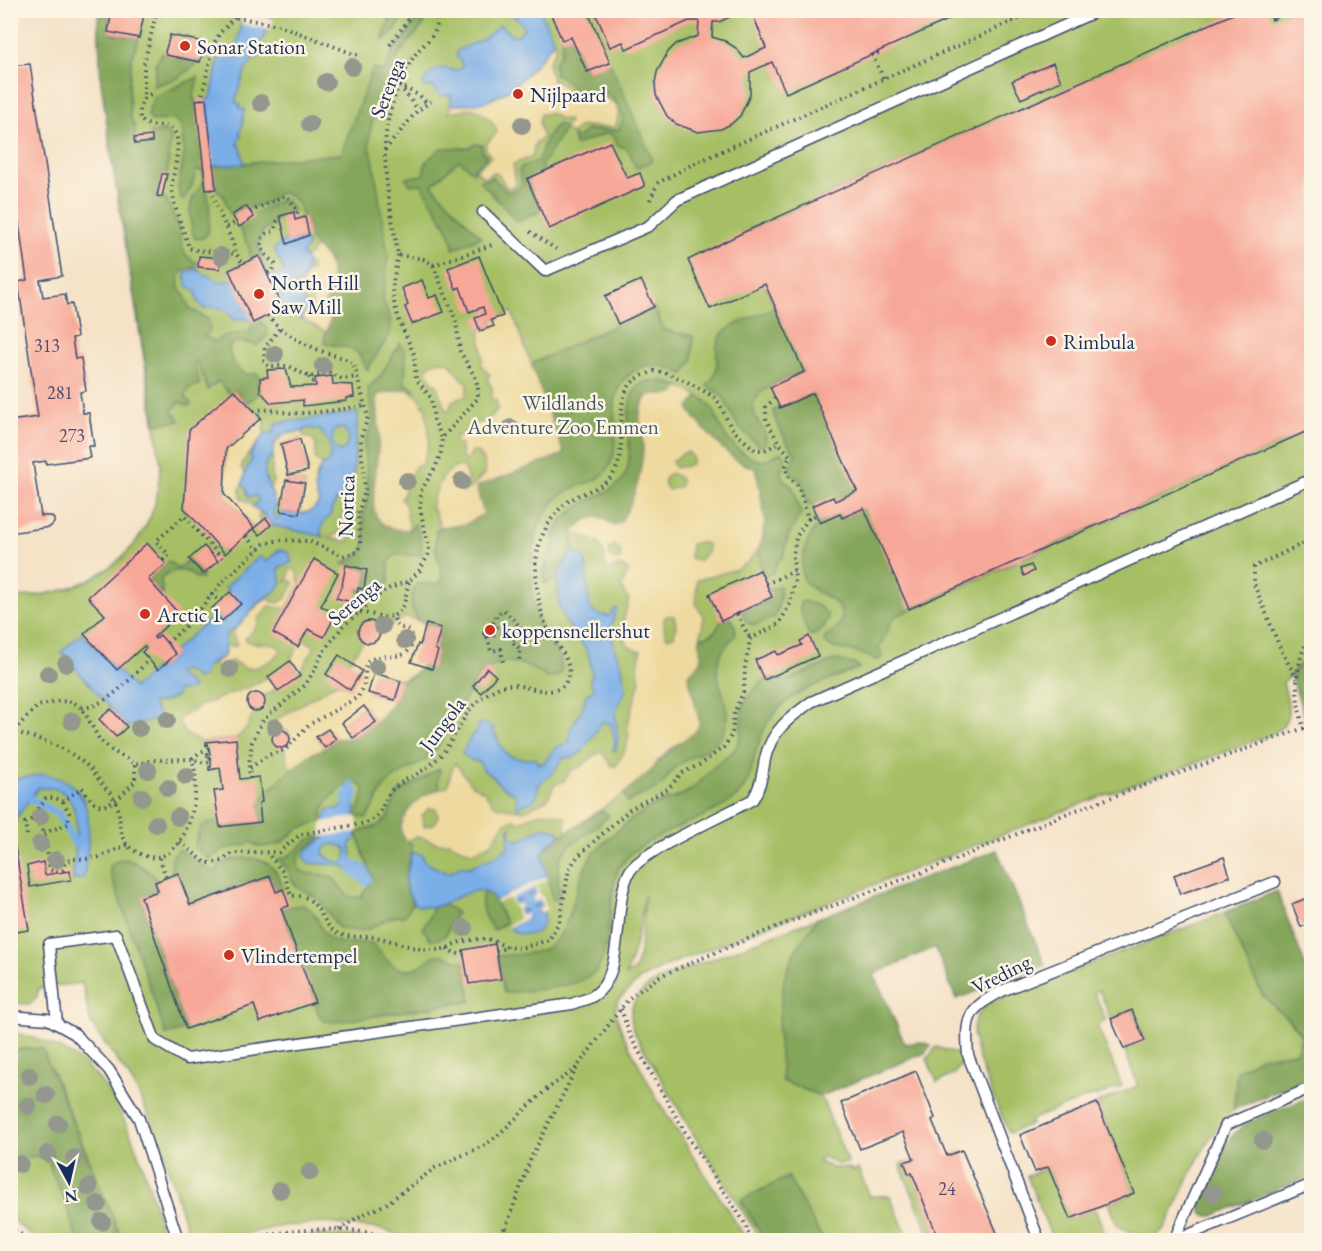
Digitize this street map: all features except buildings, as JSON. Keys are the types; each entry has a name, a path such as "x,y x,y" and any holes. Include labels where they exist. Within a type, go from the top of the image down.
{"lane":[{"path":"483,212 545,271 649,226 677,200 1100,10"},
{"path":"57,1024 49,944 116,935 155,1040 187,1059 572,1004 594,996 611,976 624,886 631,870 646,856 753,799 761,786 765,757 781,725 811,702 1311,479"},
{"name":"Vreding","path":"1039,1240 968,1055 966,1028 972,1011 983,1001 1004,990 1275,882"},
{"path":"10,1016 48,1019 75,1034 109,1070 139,1119 178,1240"},
{"path":"1175,1240 1226,1125 1311,1087"},
{"path":"1175,1240 1311,1184"}],"path":[{"path":"157,10 144,64 144,98 140,119 145,125 152,127 168,126 175,133 177,155 173,195 189,248 203,252 225,251 237,255"},
{"path":"220,10 234,17 278,25 359,56"},
{"path":"201,100 214,43 234,17 235,10"},
{"path":"390,45 415,10"},
{"name":"Serenga","path":"250,778 252,742 263,720 305,685 332,638 385,590 408,581 420,570 428,555 428,538 419,500 441,452 442,438 434,420 431,398 416,380 414,354 399,321 393,299 392,288 398,255 385,151 391,108 399,86 411,60 431,38 439,24 437,10"},
{"path":"872,55 884,79"},
{"path":"399,86 420,96 427,103"},
{"path":"399,86 418,110"},
{"path":"144,98 151,94"},
{"path":"385,151 418,110 433,100"},
{"path":"211,189 214,201 242,263"},
{"path":"250,212 284,196 296,206 298,212 294,216"},
{"path":"268,273 273,270 275,264 264,251 262,239 266,234 274,231 277,222 281,219"},
{"path":"227,227 236,222"},
{"path":"398,255 423,259 433,265 511,239"},
{"name":"Serenga","path":"433,265 456,321 460,351 478,387 478,398 442,438"},
{"name":"Nortica","path":"167,643 192,620 211,594 258,550 271,541 309,541 344,556 357,552 360,546 357,514 365,491 361,438 368,421 354,365 348,358 324,353 279,329 268,316"},
{"path":"279,329 265,348 263,360 268,366 289,366 309,377 312,382 316,382"},
{"name":"Jungola","path":"268,854 279,852 301,834 362,824 375,819 381,813 384,802 392,789 424,771 440,756 470,711 492,690 507,685 521,685 549,691 560,688 567,681 569,670 566,660 545,624 538,598 536,562 543,535 554,514 573,498 606,483 617,470 620,456 622,406 627,387 638,377 656,371 672,376 715,398 733,429 755,450 765,450 779,443"},
{"path":"309,377 330,373 335,379 358,377"},
{"path":"775,398 766,407 766,420 789,456 786,466 787,475 796,483 800,491 808,519"},
{"path":"254,411 265,409 307,413 364,406"},
{"path":"750,639 779,624 790,604 795,580 793,558 796,537 808,519 816,515"},
{"path":"163,560 169,555 156,541 184,516 222,558"},
{"path":"246,536 258,550"},
{"path":"1297,679 1281,650 1254,584 1254,567 1311,539"},
{"path":"766,584 794,571"},
{"path":"359,612 393,616 400,612 405,606 408,581"},
{"path":"211,594 220,601"},
{"path":"493,623 496,615 504,610 522,629 523,636 512,639 520,649 519,663"},
{"path":"286,897 305,898 318,907 333,933 396,941 423,950 447,948 464,942 487,939 508,947 518,948 549,940 560,920 569,869 578,856 630,809 668,789 682,773 701,764 724,747 732,734 734,713 744,690 750,639 737,614"},
{"path":"249,769 268,755 285,750 309,725 358,697 364,684 366,663 371,658 382,655 399,657 406,654 410,648 411,632 397,626 393,616"},
{"path":"1311,634 1303,647 1297,679 1297,708 1311,744"},
{"path":"487,637 491,651 501,649 503,663"},
{"path":"82,708 104,701 149,660"},
{"path":"192,759 196,778 193,812 189,826 180,842 160,858 150,858 127,845 122,835 115,800 86,764 64,750 12,731 38,706 59,701 73,702 82,708 99,739 111,750 135,764 156,760 192,759 205,763 211,762"},
{"path":"498,1240 506,1227 531,1158 577,1067 629,998 660,976 776,927 939,866 1068,813 1304,728"},
{"path":"192,759 200,752 209,749"},
{"path":"27,835 25,823 36,817 42,802 49,797 65,800 82,788 95,804 100,805 115,800 135,780 135,764"},
{"path":"44,833 68,824 69,813 65,800"},
{"path":"36,817 44,833 50,870 54,872 63,870 68,860 99,857 127,845"},
{"path":"180,842 206,863 221,861 233,853 268,854 284,873 291,896"},
{"path":"160,858 166,878"},
{"path":"496,951 508,947"},
{"path":"447,948 464,956"},
{"path":"620,1008 636,1046 689,1139 743,1220 752,1240"},
{"path":"339,1230 358,1217 386,1204 435,1168 485,1145 547,1089 577,1067"},
{"path":"10,1227 29,1240"},
{"path":"506,1227 510,1240"},
{"path":"240,1240 316,1229 381,1235 399,1240"}],"green space":[{"name":"Wildlands Adventure Zoo Emmen","path":"98,11 1311,11 1312,652 1283,683 1288,705 1285,722 1282,727 1264,738 1125,787 670,964 640,979 618,1000 615,1011 622,1032 658,1101 747,1240 416,1240 380,1229 325,1223 282,1226 217,1240 190,1240 158,1135 133,1083 91,1024 82,983 39,988 36,999 30,1004 11,1003 11,597 34,596 78,585 116,563 144,529 154,507 161,465 101,81","holes":["645,895 640,950 635,970 626,975 635,947"]},
{"path":"393,11 408,11 394,32 382,40"},
{"path":"1242,11 804,372 760,393 753,408 765,436 766,443 763,446 759,446 738,426 723,397 707,386 716,371 717,346 723,333 739,323 775,308 742,233"},
{"path":"98,15 110,17 108,30 110,33 139,38 132,57 129,83 130,116 135,128 135,143 152,141 150,133 164,131 171,137 167,174 162,174 157,196 166,198 179,230 184,252 198,263 198,267 188,268 182,272 179,289 184,294 190,309 209,320 210,331 204,336 216,342 221,337 251,331 253,323 259,320 267,328 268,334 257,345 236,342 229,347 231,358 237,369 245,374 258,374 260,378 262,391 247,403 235,390 230,394 218,381 208,390 197,361 194,363 200,384 189,388 185,396 191,404 189,406 180,402 172,410 180,421 156,424 114,174 101,81"},
{"path":"420,19 424,24 399,54 371,126 369,146 373,158 388,256 383,300 390,318 391,332 367,370 359,355 351,348 324,343 332,315 329,302 332,277 329,262 311,240 305,218 302,218 296,202 282,192 268,202 248,209 246,206 232,215 223,195 216,189 213,166 341,154 373,68 385,72 394,47 404,39 416,20"},
{"path":"571,37 587,72 610,63 653,161 636,168 628,149 617,145 615,138 608,133 575,145 572,134 574,138 578,138 586,130 618,130 623,120 621,110 607,93 577,96 564,78 555,74 554,63 561,52 562,40"},
{"path":"165,53 199,62 178,78 154,86 156,63 161,54"},
{"path":"198,77 193,100 196,100 210,213 208,233 203,238 195,239 190,209 194,196 204,183 203,170 195,171 192,186 183,200 181,199 178,188 184,154 181,125 174,119 152,121 148,116 154,97"},
{"path":"559,124 565,128 541,166 543,172 527,180 541,211 517,221 480,181 493,177 507,192 518,189 522,184 519,171 521,167 538,161 548,136"},
{"path":"476,144 482,145 482,151 487,157 474,168 476,170 473,172 459,160 432,185 481,237 453,249 451,236 421,184 410,185 406,178 423,175 426,162 441,148 467,148"},
{"path":"281,200 287,200 294,212 274,220 271,226 263,231 259,237 262,255 250,260 248,245 239,227 252,215"},
{"path":"654,307 664,330 693,336 692,361 684,374 654,365 642,367 624,379 615,403 615,445 613,458 607,470 597,479 564,493 554,501 547,510 537,532 531,584 540,624 560,659 561,672 558,676 547,678 523,665 504,662 489,668 476,681 433,752 388,783 366,818 356,817 364,788 357,783 350,784 337,791 327,802 322,822 299,828 276,845 259,847 251,842 223,849 210,859 194,847 201,828 206,824 219,821 220,827 261,822 259,803 290,770 336,739 353,738 376,722 395,700 401,681 412,677 423,665 432,668 438,651 435,649 441,628 416,620 411,600 417,584 438,584 443,578 436,551 436,530 457,526 476,487 564,454 531,364"},
{"path":"400,343 406,357 405,384 416,390 406,389 377,395 379,434 409,530 415,524 422,551 421,555 395,555 389,562 389,583 376,589 357,592 358,588 364,589 367,570 343,564 362,553 365,543 363,515 369,495 364,444 373,424 368,388 380,377"},
{"path":"1311,378 1311,429 894,617 879,648 882,658 877,660 856,652 834,648 824,641 840,624 841,611 833,601 806,583 803,577 802,561 811,535 824,521 840,514 842,518 864,508"},
{"path":"649,381 680,386 672,395 647,396 643,403 640,416 643,443 641,469 629,512 617,525 607,522 573,533 574,551 570,560 558,579 544,583 546,563 556,530 561,522 568,514 586,502 615,486 626,473 629,462 628,421 632,396 638,387"},
{"path":"813,393 861,478 857,491 835,501 812,506 806,501 803,484 790,470 789,467 795,453 782,433 773,411"},
{"path":"698,396 711,406 725,435 739,450 757,460 763,461 782,452 786,458 782,467 782,476 793,488 801,512 788,537 783,557 777,562 773,573 763,578 758,550 762,540 764,521 756,469 730,456 701,425 689,408"},
{"path":"189,559 203,574 201,579 184,571 169,573 161,580 163,595 148,579 169,561 178,569"},
{"path":"778,586 781,592 776,616 753,626 746,621 742,612 772,598 769,590"},
{"path":"804,601 819,606 827,614 828,620 818,633 809,636 800,611 800,603"},
{"path":"730,617 735,626 735,636 723,650 718,662 717,673 726,706 727,718 724,731 720,738 708,748 679,765 658,787 628,802 623,793 652,770 655,764 680,742 699,720 688,675 702,660 699,644 701,637 716,630 721,621"},
{"path":"1311,652 1311,731 1291,675"},
{"path":"835,660 857,665 859,668 798,694 774,714 758,745 748,780 735,798 708,814 644,844 621,865 615,881 605,951 596,971 578,982 566,985 504,993 497,956 531,953 542,950 553,943 567,921 581,878 594,853 639,815 658,803 681,796 693,789 733,751 740,736 743,709 755,688 768,678 786,681"},
{"path":"440,768 438,782 440,789 426,795 407,841 412,847 406,887 413,902 405,916 393,917 358,931 338,927 319,899 297,887 289,871 278,859 291,854 310,839 322,837 301,853 298,862 299,869 307,873 331,877 350,897 361,897 372,876 357,832 377,826 385,820 397,794"},
{"path":"600,810 609,815 563,854 559,869 559,899 553,900 542,854 561,835"},
{"path":"178,850 213,872 218,870 219,865 229,861 240,858 258,859 274,869 283,889 276,892 270,876 190,905 178,874 173,875 172,872 171,865"},
{"path":"997,850 1045,965 956,999 935,947 874,974 905,1044 920,1042 931,1045 925,1053 821,1096 782,1081 778,1028 784,980 793,954 818,918"},
{"path":"122,859 141,866 157,881 155,882 158,891 141,898 186,1029 166,1035 110,872 111,864"},
{"path":"483,890 491,893 506,923 494,930 483,912"},
{"path":"1277,891 1311,981 1311,1077 1234,1109 1237,1071 1261,1057 1297,1052 1302,1036 1290,1021 1263,996 1224,913"},
{"path":"444,904 457,913 446,935 431,940 423,929 434,907"},
{"path":"301,905 312,911 329,938 344,943 372,943 386,960 398,968 411,970 438,955 465,962 471,1001 336,1022 324,1021 319,1015 281,908"},
{"path":"1224,913 1263,996 1290,1021 1302,1036 1297,1052 1261,1057 1237,1071 1234,1109 1203,1150 1165,1228 1155,1237 1140,1240 1137,1234 1118,1227 1109,1203 1134,1193 1097,1103 1138,1086 1124,1049 1145,1040 1132,1010 1111,1019 1099,990 1094,992 1106,1021 1097,1025 1122,1086 1030,1120 1031,1124 1009,1133 980,1062 973,1033 974,1023 982,1009 996,1000"},
{"path":"818,918 793,954 782,1081 821,1096 848,1163 837,1164 822,1156 819,1162 833,1168 850,1168 852,1171 858,1169 870,1196 890,1196 909,1240 823,1240 788,1177 741,1200 765,1240 761,1240 692,1132 633,1029 631,1014 635,1000 644,989 658,980"},
{"path":"10,1032 59,1048 94,1074 107,1090 119,1109 139,1156 165,1240 120,1240 53,1072 20,1049 11,1052"},
{"path":"936,1047 962,1055 963,1062 953,1075 937,1082 927,1059"},
{"path":"42,1048 120,1240 77,1240 64,1198 51,1171 49,1155 11,1159 11,1052 20,1049"},
{"path":"1311,1097 1311,1176 1212,1216 1204,1214 1200,1208 1200,1202 1220,1157 1236,1132 1260,1117"},
{"path":"49,1154 51,1171 64,1198 77,1240 37,1240 11,1219 10,1159"},
{"path":"904,1162 909,1174 912,1173 939,1240 932,1240 900,1165"},
{"path":"1048,1167 1070,1219 1095,1209 1104,1231 1100,1240 1053,1240 1027,1176"},
{"path":"788,1177 823,1240 765,1240 741,1200"},
{"path":"318,1235 343,1236 378,1240 269,1240"}],"sand":[{"path":"554,41 556,48 548,63 552,80 563,85 573,101 609,99 617,106 616,126 580,126 572,134 564,129 568,120 560,119 551,113 541,114 539,121 543,138 535,143 532,157 513,164 516,184 507,188 500,176 494,172 484,178 476,170 491,157 486,150 486,144 497,132 494,125 474,109 448,113 451,105 484,99 510,86 533,67"},
{"path":"315,246 327,260 331,274 332,287 329,288 325,303 328,315 332,315 326,332 303,320 308,307 311,306 313,296 309,293 304,295 299,293 304,290 303,281 306,272 309,273 312,270 311,265 307,265 305,257 311,254"},
{"path":"512,312 564,454 476,487 484,514 466,524 441,527 431,508 436,491 445,475 463,465 468,481 463,485 463,492 472,487 485,473 484,462 477,452 472,452 467,460 463,460 460,444 455,444 456,435 458,437 465,434 474,424 488,421 498,408 496,400 492,401 492,388 487,378 490,375 481,365 483,358 480,331 494,326 491,320"},
{"path":"440,361 449,362 463,380 468,382 466,397 452,401 447,412 438,386 430,379 426,368"},
{"path":"680,386 698,396 689,408 691,413 726,452 742,464 756,469 765,520 762,540 758,550 749,561 737,569 697,580 696,604 704,617 699,644 702,656 699,664 688,675 699,720 695,732 669,750 652,770 619,797 567,832 566,818 546,812 521,822 515,819 506,823 492,843 473,852 449,842 436,843 418,837 407,841 401,829 405,816 421,798 448,786 455,763 472,785 484,791 492,803 499,807 524,811 548,799 554,785 564,781 571,770 581,766 597,754 602,752 612,766 616,766 625,750 629,735 627,726 640,681 638,666 641,651 632,648 627,643 623,630 629,600 621,587 628,573 627,569 620,566 606,570 604,553 598,542 573,533 590,518 599,517 613,525 620,523 633,497 641,470 643,443 640,417 643,403 647,396 676,393","holes":["688,452 692,456 692,463 675,468 672,461","671,473 679,477 681,482 679,487 669,490 665,477","700,542 707,544 708,551 699,561 690,558 691,544","614,545 620,550 619,560 610,558 609,548","674,616 676,625 674,636 668,638 664,629 664,618","429,808 436,809 438,816 434,824 424,826 422,816"]},
{"path":"407,389 421,399 422,406 425,405 429,443 421,466 417,465 413,470 401,499 410,528 399,530 383,524 374,509 379,433 377,395"},
{"path":"261,418 266,421 263,429 265,433 245,458 241,467 246,475 240,489 241,499 247,501 262,514 258,516 260,523 254,528 224,494 226,449"},
{"path":"303,432 304,437 313,439 316,447 315,458 322,465 315,478 319,502 314,510 299,514 305,483 286,480 281,506 275,507 270,488 273,481 273,448 279,439 290,433","holes":["300,439 308,471 288,475 281,444"]},
{"path":"351,505 349,542 329,538 340,532 340,520 347,506"},
{"path":"289,570 296,570 300,584 286,609 269,606 259,618 257,626 245,639 249,642 274,645 281,651 260,666 244,667 232,661 218,669 214,663 224,656 226,645 231,647 237,645 232,632 249,613 269,597 272,602 279,603 286,598 294,584 292,581 286,581 289,577"},
{"path":"407,617 426,624 420,645 418,645 423,665 411,676 400,679 374,673 369,693 395,700 376,722 364,706 343,723 353,738 336,739 327,729 317,737 325,748 311,754 290,770 284,747 290,742 290,735 287,731 279,729 276,720 338,682 350,689 349,662 363,641 373,643 379,636 379,629"},
{"path":"302,639 315,646 299,674 290,661"},
{"path":"268,677 277,688 263,697 256,693 248,697 248,705 255,710 247,728 236,739 201,742 185,734 179,723 181,716"}],"water":[{"path":"244,11 273,11 261,41 259,57 252,60 245,70 236,99 236,103 240,104 240,109 245,109 240,131 241,137 237,144 241,147 244,164 213,166 206,99 211,98 221,47 236,50"},
{"path":"508,11 540,11 554,41 515,85 484,102 451,105 451,95 441,96 432,86 425,87 423,83 433,72 446,68 455,71 463,67 456,57 458,50 483,39 500,25 511,35 519,35 524,27 517,18 507,13"},
{"path":"286,239 288,243 301,240 307,242 308,245 302,254 307,261 305,277 296,285 297,290 304,295 304,302 308,307 306,311 300,311 303,320 283,308 253,323 247,319 234,320 221,308 204,309 197,300 196,292 186,283 185,273 195,269 220,282 234,280 229,270 259,256 270,278 284,271 274,249"},
{"path":"358,413 351,505 346,507 344,499 337,500 331,514 322,525 321,535 325,537 271,525 265,515 252,506 258,502 257,496 248,497 243,485 245,472 252,459 250,455 265,433 273,433 276,423","holes":["306,428 320,430 330,450 330,459 328,463 322,465 316,479 315,488 319,502 308,512 298,514 282,512 279,518 276,518 273,515 274,500 265,476 266,464 269,458 273,459 274,446 280,437 289,433 303,432","343,428 348,441 340,452 332,439 335,430"]},
{"path":"279,550 288,552 292,562 278,568 282,582 279,587 257,604 236,628 226,634 224,656 205,669 204,676 197,679 187,671 179,671 180,678 193,688 178,690 177,696 164,702 152,703 160,718 127,727 61,652 82,633 134,688 155,668 158,670 176,654 174,651 215,614 222,621 241,604 225,587 260,556 266,562"},
{"path":"573,552 584,557 586,563 589,604 593,612 610,616 614,609 617,609 610,629 615,651 621,663 626,690 615,712 618,737 616,750 613,751 615,741 611,724 603,721 582,752 574,757 563,758 552,774 539,784 536,798 517,807 516,795 496,782 495,778 484,771 479,762 462,754 471,736 482,723 492,726 502,749 510,756 536,759 539,764 545,762 554,749 570,741 570,730 582,709 586,695 594,689 590,682 592,675 587,651 566,622 559,606 560,571"},
{"path":"44,774 67,782 77,790 84,801 89,826 84,878 73,880 76,843 75,815 66,795 54,788 38,788 16,818 11,780"},
{"path":"350,802 356,808 354,817 356,838 350,844 352,853 349,862 352,870 349,871 343,865 308,863 304,857 306,851 325,837 325,815 329,809 339,809","holes":["335,844 344,847 347,851 345,861 332,860 323,853 326,846"]},
{"path":"511,827 510,833 514,840 522,839 542,828 558,830 560,835 547,846 542,854 547,876 532,883 537,894 532,897 540,898 543,906 538,909 540,913 544,911 542,926 539,930 526,935 517,933 510,927 528,918 521,917 518,909 522,907 515,905 510,894 495,901 483,891 475,891 434,907 415,905 406,883 412,852 423,855 423,860 428,864 447,873 459,867 469,867 497,856 508,847 509,829"}],"pier":[{"path":"243,13 274,19 270,30 241,24"},
{"path":"357,816 358,832 321,837 322,822"},
{"path":"547,876 548,879 536,885 547,910 540,913 538,909 543,906 540,899 534,902 532,897 537,894 534,887 512,898 515,905 520,903 522,907 518,909 521,916 526,914 528,918 508,928 508,925 519,919 515,908 509,898 496,903 495,901"}],"waterway":[{"path":"346,803 346,796 352,785 355,794 352,803"},
{"path":"30,798 58,814 75,843"},
{"path":"349,861 364,869 368,878 366,882 352,870"}],"ferry route":[{"path":"514,902 536,891"},
{"path":"519,913 542,903"}],"place":[{"name":"Sonar Station","path":"185,46"},
{"name":"Nijlpaard","path":"518,94"},
{"name":"North Hill Saw Mill","path":"259,294"},
{"name":"Rimbula","path":"1051,341"},
{"name":"Arctic 1","path":"145,614"},
{"name":"koppensnellershut","path":"490,630"},
{"name":"Vlindertempel","path":"229,955"}]}
